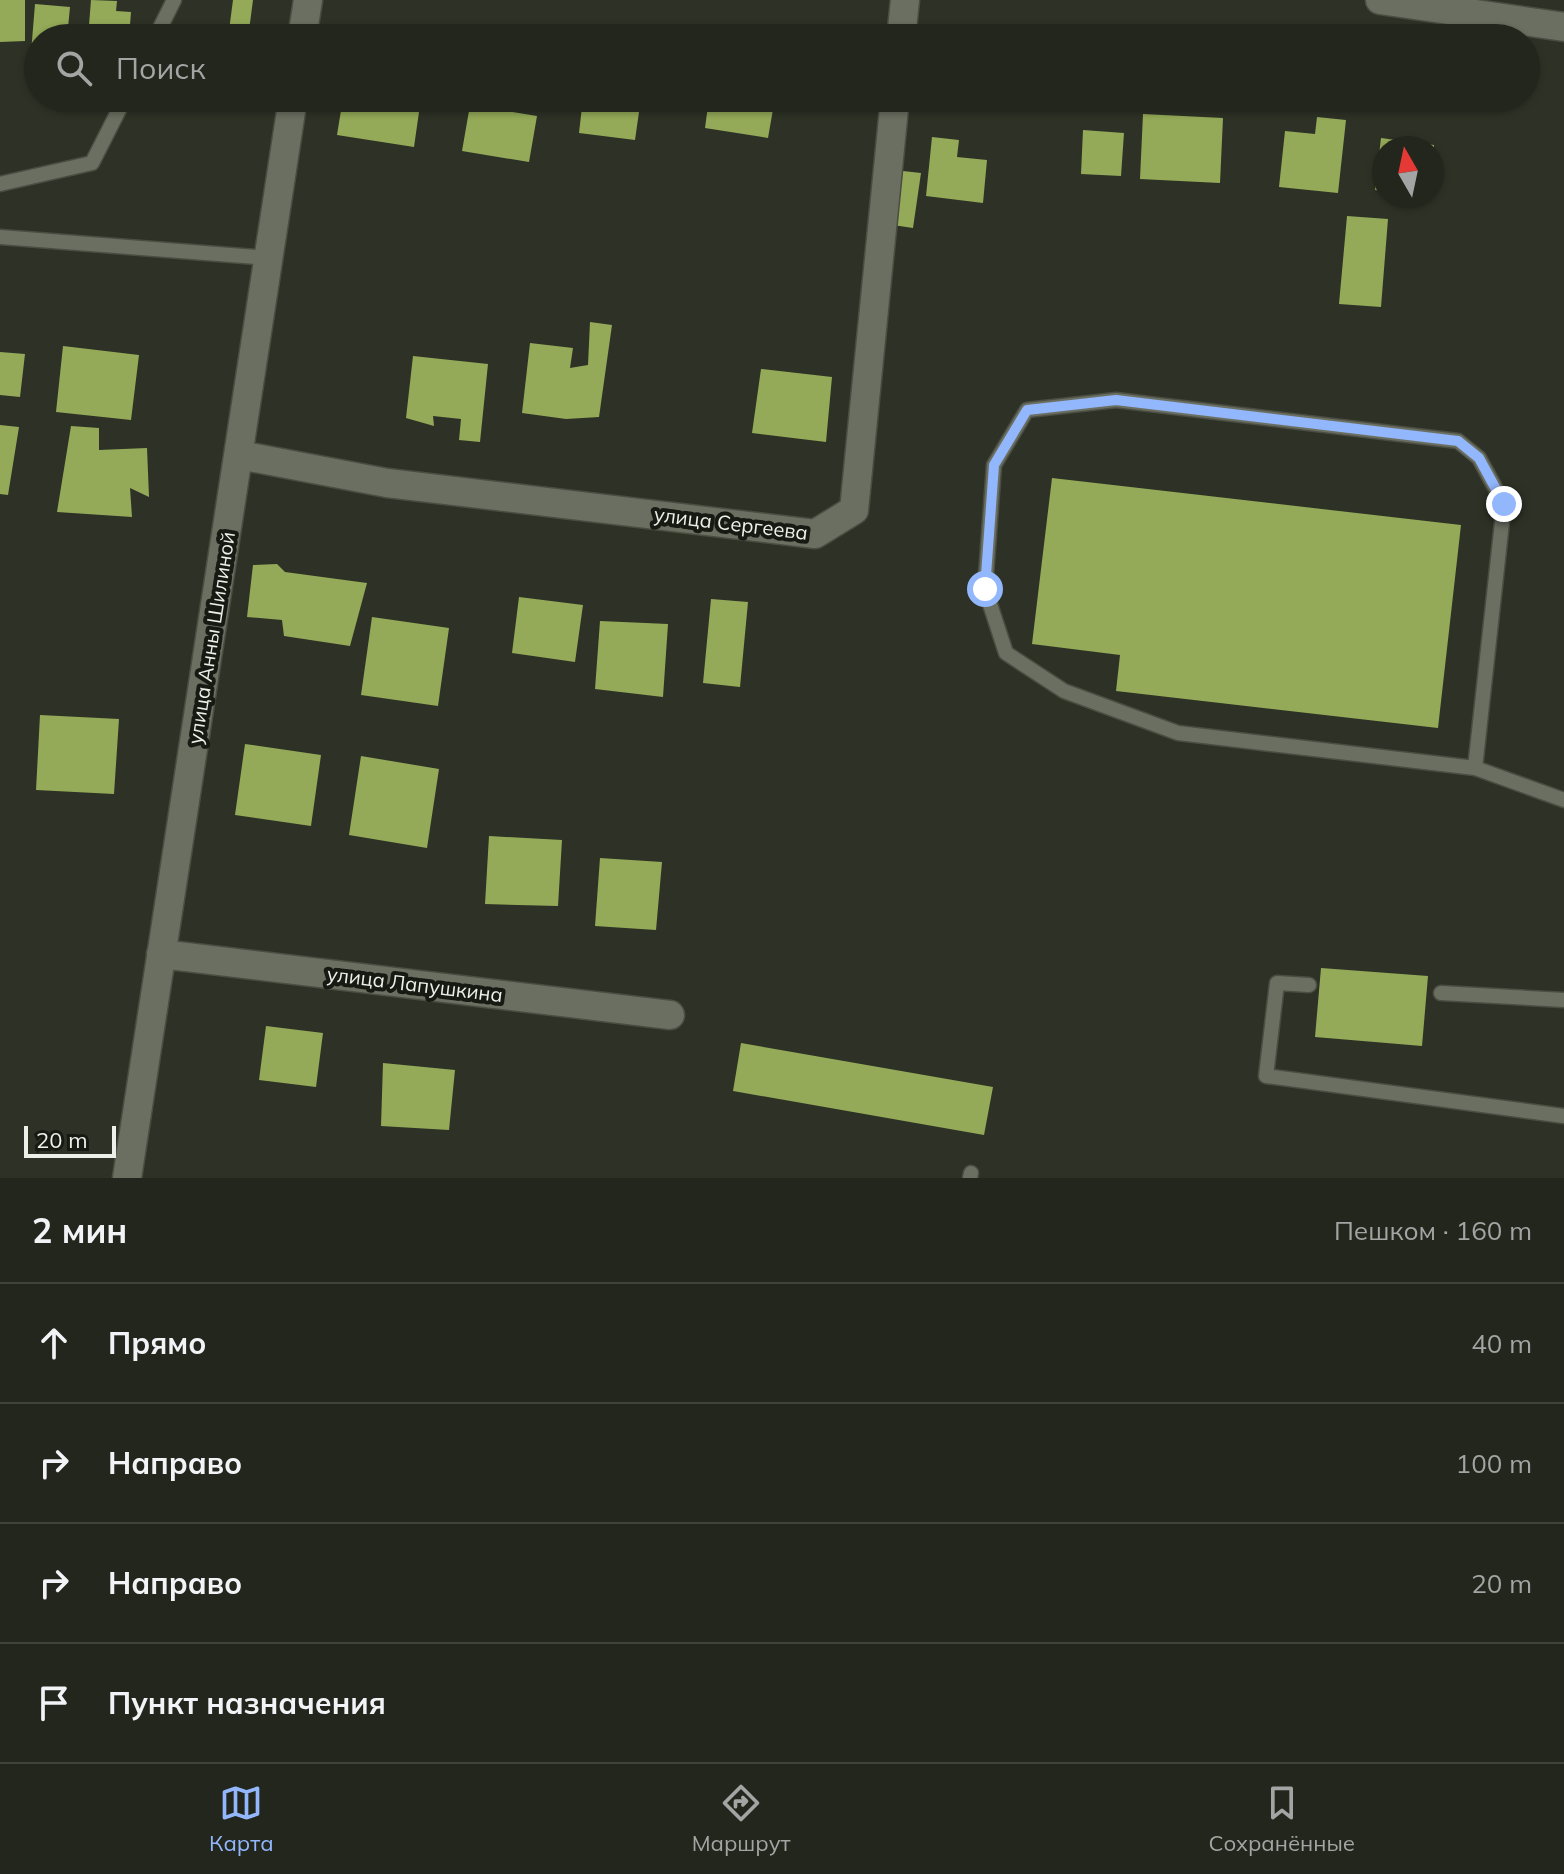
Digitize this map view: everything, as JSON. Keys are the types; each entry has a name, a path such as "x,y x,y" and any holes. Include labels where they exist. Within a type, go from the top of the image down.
{"street":[{"path":"304,24 308,0"},
{"path":"902,24 905,0"},
{"path":"1380,0 1564,27"},
{"name":"улица Анны Шилиной","path":"127,1178 291,112"},
{"name":"улица Сергеева","path":"239,455 387,483 815,534 854,510 894,112"},
{"name":"улица Лапушкина","path":"161,954 670,1015"}],"lane":[{"path":"162,24 174,0"},
{"path":"0,184 92,163 118,112"},
{"path":"0,237 269,258"},
{"path":"1475,768 1504,504 1479,458 1458,441 1116,400 1027,410 994,465 985,589 1006,653 1064,691 1178,733 1475,768 1564,800"},
{"path":"1309,985 1277,983 1266,1076 1564,1116"},
{"path":"1441,993 1564,1000"}],"building":[{"path":"0,0 25,0 24,41 0,42"},
{"path":"91,0 117,1 116,11 131,12 130,24 89,24"},
{"path":"233,0 253,0 250,24 230,24"},
{"path":"35,4 70,7 68,24 33,24"},
{"path":"341,112 419,112 414,147 337,135"},
{"path":"469,112 513,112 537,116 529,162 462,151"},
{"path":"581,112 639,112 635,140 579,133"},
{"path":"707,112 773,112 768,138 705,128"},
{"path":"1143,114 1223,118 1220,183 1140,179"},
{"path":"1317,117 1346,120 1338,193 1279,187 1285,131 1315,134"},
{"path":"1083,130 1124,133 1121,176 1081,174"},
{"path":"932,137 959,140 957,157 987,160 983,203 926,196"},
{"path":"894,170 921,173 913,228 886,224"},
{"path":"1347,216 1388,219 1381,307 1339,304"},
{"path":"590,322 612,325 599,417 566,419 522,413 530,343 573,348 570,368 588,365"},
{"path":"63,346 139,355 131,420 56,412"},
{"path":"0,352 25,354 20,397 0,395"},
{"path":"413,356 488,364 480,442 459,440 461,419 433,416 434,426 406,418"},
{"path":"761,369 832,377 826,442 752,433"},
{"path":"0,425 19,427 8,495 0,494"},
{"path":"71,426 99,428 99,450 147,448 149,497 130,488 132,517 57,512"},
{"path":"1052,478 1461,525 1438,728 1116,691 1120,655 1032,644"},
{"path":"277,564 285,572 367,583 350,646 284,636 282,620 247,617 253,565"},
{"path":"519,597 583,605 575,662 512,653"},
{"path":"711,599 748,602 740,687 703,683"},
{"path":"372,617 449,628 438,706 361,695"},
{"path":"600,621 668,624 663,697 595,689"},
{"path":"40,715 119,719 114,794 36,790"},
{"path":"245,744 321,755 311,826 235,815"},
{"path":"361,756 439,769 427,848 349,835"},
{"path":"489,836 562,840 558,906 485,904"},
{"path":"600,858 662,862 656,930 595,926"},
{"path":"1321,968 1428,976 1422,1046 1315,1037"},
{"path":"266,1026 323,1033 316,1087 259,1080"},
{"path":"741,1043 993,1087 984,1135 733,1091"},
{"path":"383,1063 455,1070 449,1130 381,1126"}],"route":[{"path":"985,589 994,465 1027,410 1116,400 1458,441 1479,458 1504,504"}]}
